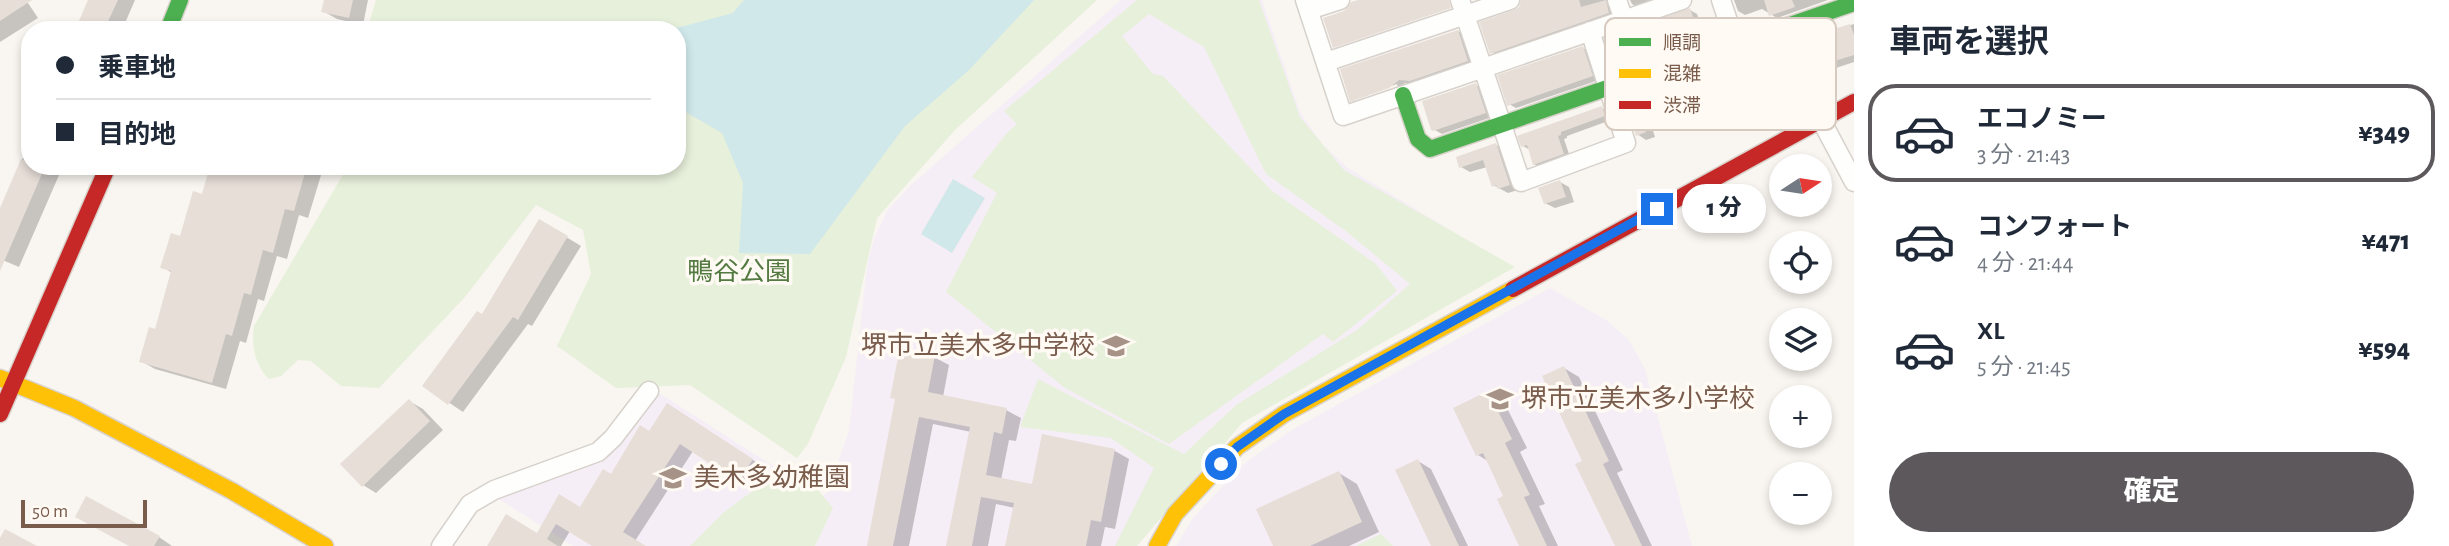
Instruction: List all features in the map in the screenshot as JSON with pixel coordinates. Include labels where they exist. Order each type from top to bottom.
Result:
[{"type":"street","points":[[172,21],[180,0]]},
{"type":"street","points":[[1339,0],[1307,5],[1343,116],[1605,26]]},
{"type":"street","points":[[1326,62],[1462,8],[1510,0]]},
{"type":"street","points":[[1617,0],[1623,18]]},
{"type":"street","points":[[1630,18],[1682,0]]},
{"type":"street","points":[[1721,0],[1727,18]]},
{"type":"street","points":[[1808,18],[1845,4]]},
{"type":"street","points":[[1462,8],[1521,182],[1626,143],[1622,130]]},
{"type":"street","points":[[1590,31],[1605,77]]},
{"type":"street","points":[[1402,95],[1418,139],[1430,149],[1605,90]]},
{"type":"street","points":[[1836,112],[1854,102]]},
{"type":"street","points":[[1157,546],[1175,514],[1237,447],[1284,414],[1803,130]]},
{"type":"street","points":[[1826,130],[1854,182]]},
{"type":"street","points":[[0,414],[7,379],[104,175]]},
{"type":"street","points":[[7,379],[75,408],[232,491],[325,546]]},
{"type":"street","points":[[441,546],[470,504],[495,489],[598,452],[613,438],[649,391]]},
{"type":"shaded area","name":"堺市立美木多中学校","points":[[1121,0],[1262,0],[1300,112],[1322,144],[1348,168],[1511,267],[1236,424],[1145,530],[1137,546],[789,546],[828,490],[849,431],[867,267],[874,238],[888,210],[910,186]]},
{"type":"shaded area","name":"堺市立美木多小学校","points":[[1550,288],[1606,320],[1629,340],[1645,369],[1692,546],[1176,546],[1193,518],[1241,466],[1293,429]]},
{"type":"shaded area","name":"美木多幼稚園","points":[[659,393],[804,486],[755,546],[573,546],[497,498],[602,459],[619,444]]},
{"type":"green space","name":"鴨谷公園","points":[[376,0],[1097,0],[955,130],[877,218],[846,357],[808,444],[797,458],[690,385],[616,388],[557,346],[591,274],[583,230],[536,205],[465,297],[379,388],[341,386],[311,361],[298,360],[281,376],[269,379],[260,368],[255,355],[254,326],[343,175],[686,175],[686,21],[370,21]]},
{"type":"green space","name":"堺市立美木多中学校","points":[[1137,0],[1259,0],[1300,117],[1344,170],[1515,267],[1242,423],[1137,546],[1115,546],[1154,468],[1111,438],[1020,427],[1038,379],[1184,454],[1236,405],[1357,330],[1410,284],[1347,232],[1266,174],[1204,47],[1149,14],[1122,36],[1153,74],[1163,76],[1271,190],[1376,264],[1397,291],[1333,342],[1323,334],[1169,444],[1065,388],[946,292],[997,193],[972,177],[1017,124],[1004,111]]},
{"type":"green space","points":[[778,472],[817,489],[833,508],[815,546],[690,546],[723,513]]},
{"type":"green space","points":[[1381,534],[1393,546],[1356,546]]},
{"type":"water","points":[[744,0],[1034,0],[969,70],[905,126],[810,254],[739,253],[743,183],[722,133],[686,112],[686,25],[733,13]]},
{"type":"water","points":[[953,179],[985,198],[952,253],[921,234]]},
{"type":"building","points":[[0,0],[32,0],[0,21]]},
{"type":"building","points":[[88,0],[118,0],[108,21],[79,21]]},
{"type":"building","points":[[324,0],[353,0],[349,18],[321,12]]},
{"type":"building","points":[[1449,0],[1451,8],[1333,48],[1323,18],[1344,11],[1351,2]]},
{"type":"building","points":[[1521,0],[1579,0],[1581,7],[1606,0],[1609,13],[1490,54],[1479,22],[1514,10],[1519,7]]},
{"type":"building","points":[[1764,0],[1792,0],[1795,7],[1769,16]]},
{"type":"building","points":[[1690,8],[1694,18],[1662,18]]},
{"type":"building","points":[[1850,24],[1854,35],[1854,55],[1836,61],[1836,28]]},
{"type":"building","points":[[1458,30],[1468,61],[1410,81],[1399,80],[1389,88],[1350,102],[1340,69]]},
{"type":"building","points":[[1583,46],[1593,76],[1507,106],[1497,75]]},
{"type":"building","points":[[1476,83],[1486,113],[1431,130],[1422,101]]},
{"type":"building","points":[[1602,106],[1605,116],[1561,132],[1558,136],[1564,154],[1533,165],[1527,145],[1521,147],[1517,136]]},
{"type":"building","points":[[1634,130],[1645,130],[1646,132],[1636,136]]},
{"type":"building","points":[[1496,143],[1510,185],[1498,189],[1496,185],[1492,187],[1483,160],[1459,168],[1456,157]]},
{"type":"building","points":[[21,159],[21,175],[41,175],[0,271],[0,208]]},
{"type":"building","points":[[207,175],[304,175],[294,211],[285,209],[273,253],[263,250],[251,295],[244,293],[232,336],[226,334],[212,383],[139,362],[149,327],[155,329],[171,271],[160,268],[171,233],[180,236],[193,191],[202,194]]},
{"type":"building","points":[[1560,180],[1566,197],[1544,204],[1538,188]]},
{"type":"building","points":[[539,219],[568,236],[518,320],[513,317],[448,405],[422,386],[477,311],[482,314]]},
{"type":"building","points":[[900,348],[935,355],[928,392],[1007,408],[1002,434],[994,432],[986,475],[1032,484],[1042,434],[1115,449],[1101,522],[1091,520],[1086,546],[1005,546],[1014,503],[981,497],[972,546],[946,546],[970,427],[919,417],[893,546],[867,546],[895,399],[890,398]]},
{"type":"building","points":[[1564,366],[1609,461],[1603,464],[1642,546],[1615,546],[1575,464],[1582,461],[1542,376]]},
{"type":"building","points":[[1488,391],[1512,439],[1505,443],[1530,495],[1524,497],[1547,546],[1519,546],[1497,499],[1503,496],[1483,453],[1476,456],[1453,408]]},
{"type":"building","points":[[409,399],[430,421],[362,487],[340,464]]},
{"type":"building","points":[[667,403],[753,459],[738,482],[680,444],[623,532],[646,546],[592,546],[556,524],[547,539],[558,546],[487,546],[506,514],[537,533],[559,494],[580,507],[603,469],[611,474],[640,425],[649,431]]},
{"type":"building","points":[[1418,459],[1459,546],[1431,546],[1395,470]]},
{"type":"building","points":[[1339,471],[1362,522],[1310,546],[1273,546],[1256,509]]},
{"type":"building","points":[[86,496],[160,536],[154,546],[129,546],[75,517]]},
{"type":"building","points":[[5,529],[37,546],[0,546],[0,538]]},
{"type":"traffic: fast","points":[[172,21],[180,0]]},
{"type":"traffic: fast","points":[[1810,18],[1854,3]]},
{"type":"traffic: fast","points":[[1403,95],[1418,139],[1430,149],[1605,89]]},
{"type":"traffic: slow","points":[[1157,546],[1175,514],[1237,447],[1284,414],[1513,289]]},
{"type":"traffic: slow","points":[[0,378],[74,408],[232,491],[325,546]]},
{"type":"traffic: jam","points":[[1836,112],[1854,102]]},
{"type":"traffic: jam","points":[[1513,289],[1803,130]]},
{"type":"traffic: jam","points":[[0,414],[104,175]]},
{"type":"place","name":"堺市立美木多中学校","points":[[1116,346]]},
{"type":"place","name":"堺市立美木多小学校","points":[[1500,399]]},
{"type":"place","name":"美木多幼稚園","points":[[673,478]]},
{"type":"route","points":[[1221,464],[1237,447],[1284,414],[1657,209]]}]
